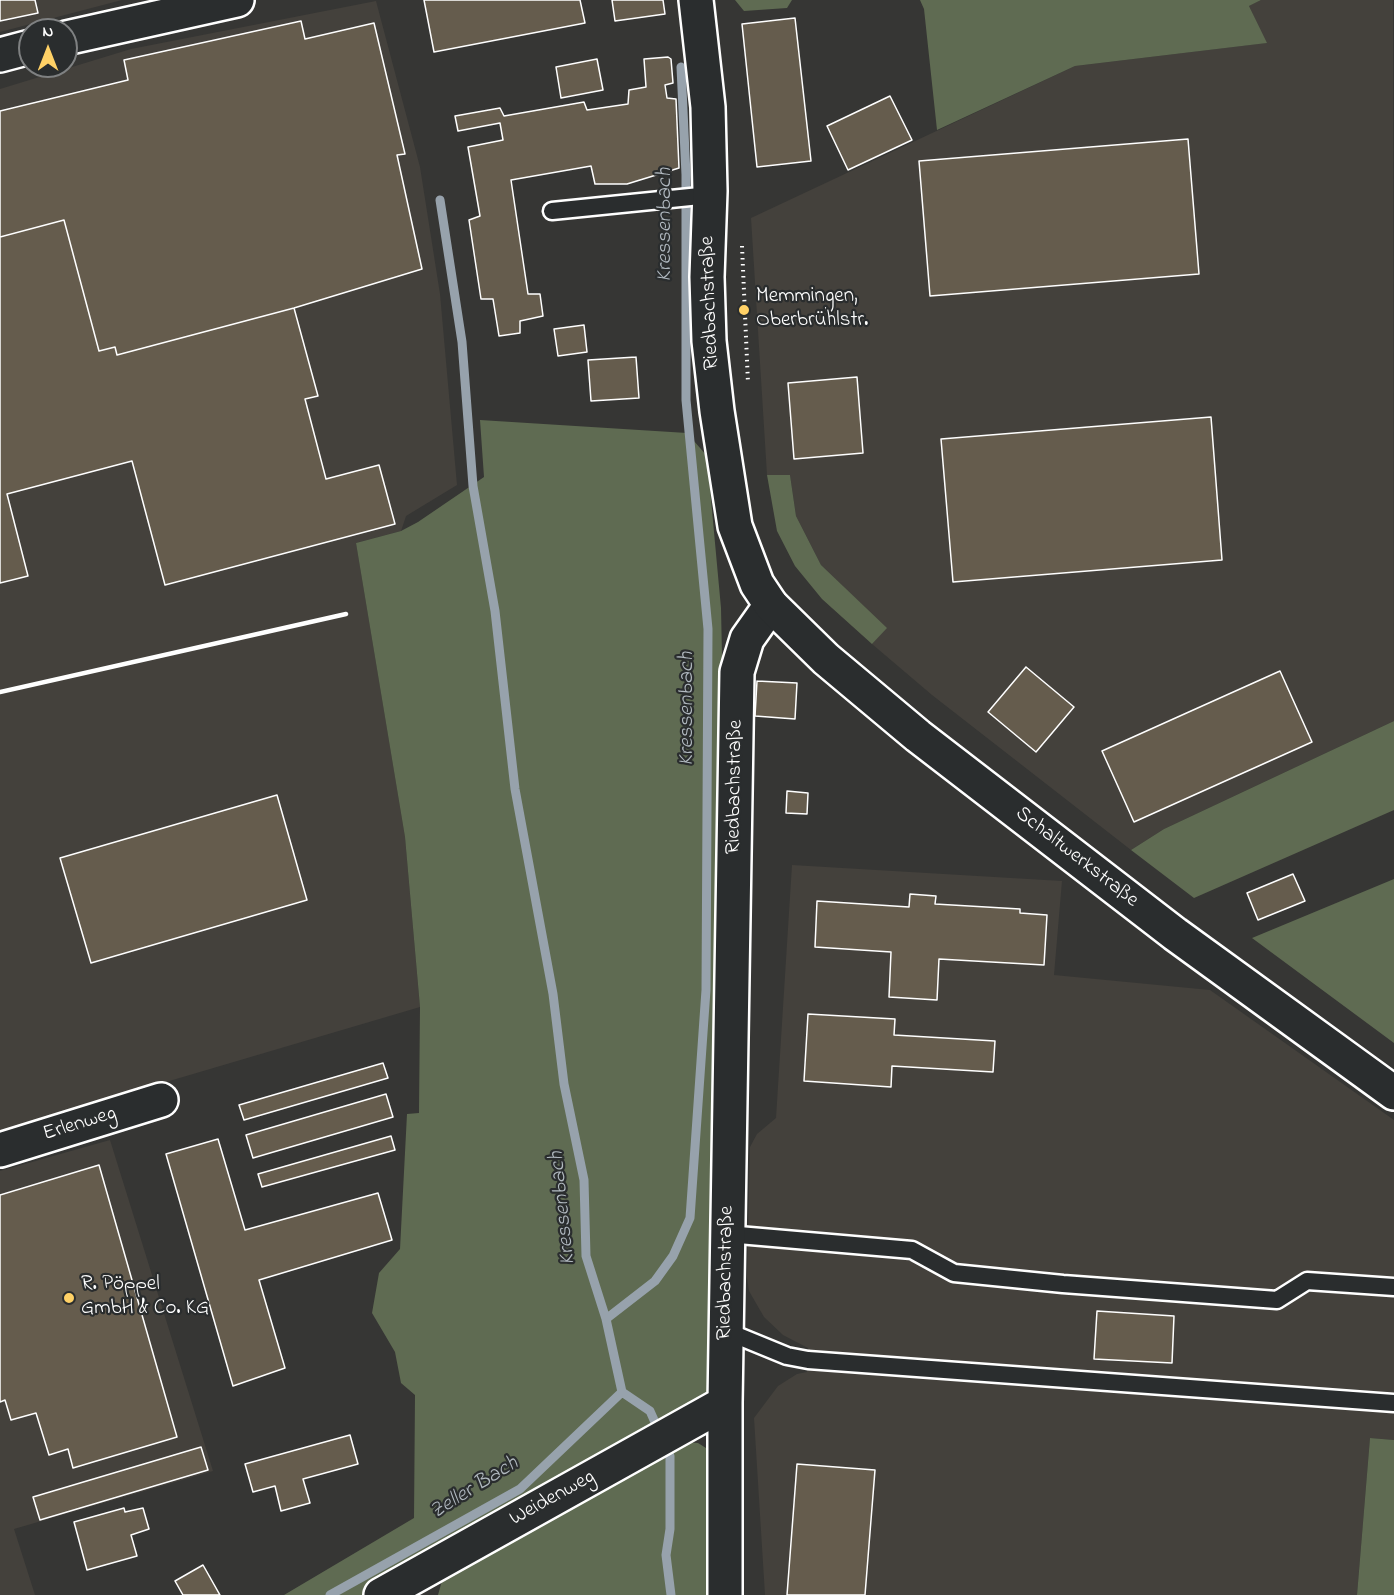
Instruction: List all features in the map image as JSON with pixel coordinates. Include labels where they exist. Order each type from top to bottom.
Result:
[{"type":"street","points":[[78,35],[237,0]]},
{"type":"street","name":"Riedbachstraße","points":[[696,0],[708,107],[704,196],[708,320],[720,432],[735,526],[750,568],[771,605],[747,639],[737,672],[727,1234],[725,1595]]},
{"type":"street","points":[[0,55],[18,50]]},
{"type":"street","name":"Schaltwerkstraße","points":[[771,605],[826,659],[918,735],[1175,934],[1394,1093]]},
{"type":"street","name":"Erlenweg","points":[[0,1150],[161,1100]]},
{"type":"street","name":"Weidenweg","points":[[381,1595],[725,1403]]},
{"type":"street","points":[[432,1595],[440,1562]]},
{"type":"lane","points":[[552,211],[704,196]]},
{"type":"lane","points":[[727,1234],[912,1250],[954,1273],[1063,1284],[1276,1300],[1307,1281],[1394,1287]]},
{"type":"lane","points":[[726,1331],[787,1356],[808,1360],[1394,1403]]},
{"type":"path","points":[[741,237],[748,391]]},
{"type":"shaded area","points":[[0,0],[122,0],[53,18],[18,18],[18,27],[0,32]]},
{"type":"shaded area","points":[[1261,0],[1393,0],[1394,721],[1164,829],[1131,850],[932,695],[872,644],[886,628],[821,565],[796,516],[790,475],[767,475],[751,218],[1075,66],[1266,43],[1249,6]]},
{"type":"shaded area","points":[[376,1],[420,167],[440,294],[457,485],[406,516],[401,531],[356,543],[405,837],[420,1007],[0,1131],[0,89],[36,78],[78,78],[78,65],[131,49]]},
{"type":"shaded area","points":[[792,865],[1062,881],[1054,975],[1210,990],[1394,1120],[1394,1440],[1370,1438],[1357,1595],[765,1595],[754,1418],[778,1386],[797,1374],[807,1372],[808,1360],[808,1348],[783,1335],[764,1317],[749,1291],[747,1278],[750,1147],[757,1134],[776,1118]]},
{"type":"shaded area","name":"R. Pöppel GmbH & Co. KG","points":[[110,1140],[213,1471],[14,1529],[35,1595],[0,1595],[0,1171]]},
{"type":"green space","points":[[735,0],[792,0],[787,8],[744,11]]},
{"type":"green space","points":[[920,0],[1261,0],[1249,6],[1267,43],[1075,66],[937,130],[924,9]]},
{"type":"green space","points":[[480,420],[687,433],[707,456],[721,608],[723,704],[712,1393],[365,1595],[284,1595],[414,1518],[415,1395],[401,1383],[395,1352],[372,1313],[379,1273],[400,1249],[407,1114],[419,1113],[420,1007],[405,837],[356,543],[401,531],[484,477]]},
{"type":"green space","points":[[767,475],[790,475],[796,516],[821,565],[887,628],[872,644],[822,599],[795,566],[777,531]]},
{"type":"green space","points":[[1394,721],[1394,810],[1194,898],[1131,850],[1164,829]]},
{"type":"green space","points":[[1394,879],[1394,1043],[1252,938]]},
{"type":"green space","points":[[1370,1438],[1394,1440],[1394,1595],[1357,1595]]},
{"type":"green space","points":[[686,1442],[698,1443],[706,1448],[710,1456],[714,1595],[438,1595],[443,1577]]},
{"type":"building","points":[[0,0],[35,0],[38,13],[0,21]]},
{"type":"building","points":[[424,0],[580,0],[585,23],[434,52]]},
{"type":"building","points":[[612,0],[663,0],[665,14],[615,21]]},
{"type":"building","points":[[795,18],[811,161],[757,167],[742,24]]},
{"type":"building","points":[[301,21],[305,39],[374,23],[405,154],[397,155],[422,269],[294,308],[117,355],[115,347],[99,351],[64,220],[0,237],[0,111],[128,80],[124,60]]},
{"type":"building","points":[[668,57],[671,59],[673,83],[665,85],[667,98],[676,99],[679,168],[627,184],[595,184],[591,166],[511,180],[528,294],[540,294],[543,316],[520,321],[520,333],[499,336],[493,299],[481,299],[469,220],[480,216],[468,147],[503,140],[500,123],[458,131],[455,116],[500,108],[504,116],[584,102],[587,110],[628,104],[629,90],[646,87],[644,59]]},
{"type":"building","points":[[597,59],[603,90],[561,98],[556,67]]},
{"type":"building","points":[[890,96],[912,140],[848,170],[827,126]]},
{"type":"building","points":[[1188,139],[1199,274],[930,296],[919,161]]},
{"type":"building","points":[[64,220],[99,351],[115,347],[117,355],[294,308],[318,396],[305,399],[326,479],[379,465],[395,524],[165,585],[132,461],[7,494],[28,576],[0,583],[0,237]]},
{"type":"building","points":[[584,325],[587,352],[558,356],[554,329]]},
{"type":"building","points":[[636,357],[639,398],[591,401],[588,360]]},
{"type":"building","points":[[857,377],[863,453],[794,459],[788,383]]},
{"type":"building","points":[[1211,417],[1222,560],[953,582],[941,439]]},
{"type":"building","points":[[1026,667],[1074,707],[1036,752],[988,712]]},
{"type":"building","points":[[1280,671],[1312,742],[1134,822],[1102,751]]},
{"type":"building","points":[[757,681],[797,683],[795,719],[755,716]]},
{"type":"building","points":[[787,791],[808,793],[807,814],[786,813]]},
{"type":"building","points":[[277,795],[307,900],[91,963],[60,858]]},
{"type":"building","points":[[1293,874],[1305,901],[1258,920],[1247,893]]},
{"type":"building","points":[[910,894],[936,896],[935,904],[1020,909],[1020,913],[1047,915],[1044,965],[939,959],[937,1000],[889,997],[891,952],[815,947],[817,901],[909,907]]},
{"type":"building","points":[[808,1014],[895,1019],[894,1035],[995,1041],[993,1072],[892,1066],[891,1087],[804,1081]]},
{"type":"building","points":[[383,1063],[388,1078],[244,1120],[239,1105]]},
{"type":"building","points":[[386,1094],[393,1117],[253,1158],[246,1135]]},
{"type":"building","points":[[391,1136],[395,1150],[262,1187],[258,1174]]},
{"type":"building","points":[[218,1139],[245,1230],[378,1193],[392,1240],[259,1280],[285,1368],[233,1386],[166,1154]]},
{"type":"building","name":"R. Pöppel GmbH & Co. KG","points":[[99,1165],[177,1437],[73,1468],[68,1449],[49,1455],[36,1413],[11,1420],[5,1400],[0,1402],[0,1195]]},
{"type":"building","points":[[1097,1311],[1174,1316],[1172,1363],[1094,1359]]},
{"type":"building","points":[[350,1435],[358,1464],[303,1479],[310,1503],[281,1511],[275,1486],[253,1492],[245,1464]]},
{"type":"building","points":[[201,1447],[208,1470],[40,1520],[33,1497]]},
{"type":"building","points":[[797,1464],[875,1470],[865,1595],[787,1595]]},
{"type":"building","points":[[124,1508],[125,1512],[143,1508],[149,1529],[131,1535],[137,1556],[87,1570],[74,1522]]},
{"type":"building","points":[[203,1565],[220,1595],[183,1595],[175,1581]]},
{"type":"waterway","name":"Kressenbach","points":[[606,1319],[655,1281],[673,1256],[690,1218],[706,990],[708,629],[686,400],[686,175],[681,67]]},
{"type":"waterway","name":"Kressenbach","points":[[440,200],[462,342],[473,486],[495,611],[515,789],[553,994],[564,1084],[584,1180],[586,1256],[606,1319],[622,1392],[650,1411],[670,1456],[670,1529],[666,1555],[671,1595]]},
{"type":"waterway","name":"Zeller Bach","points":[[330,1595],[520,1489],[622,1392]]},
{"type":"railway","points":[[0,692],[346,614]]},
{"type":"place","name":"Memmingen, Oberbrühlstr.","points":[[744,310]]},
{"type":"place","name":"R. Pöppel GmbH & Co. KG","points":[[69,1298]]}]
